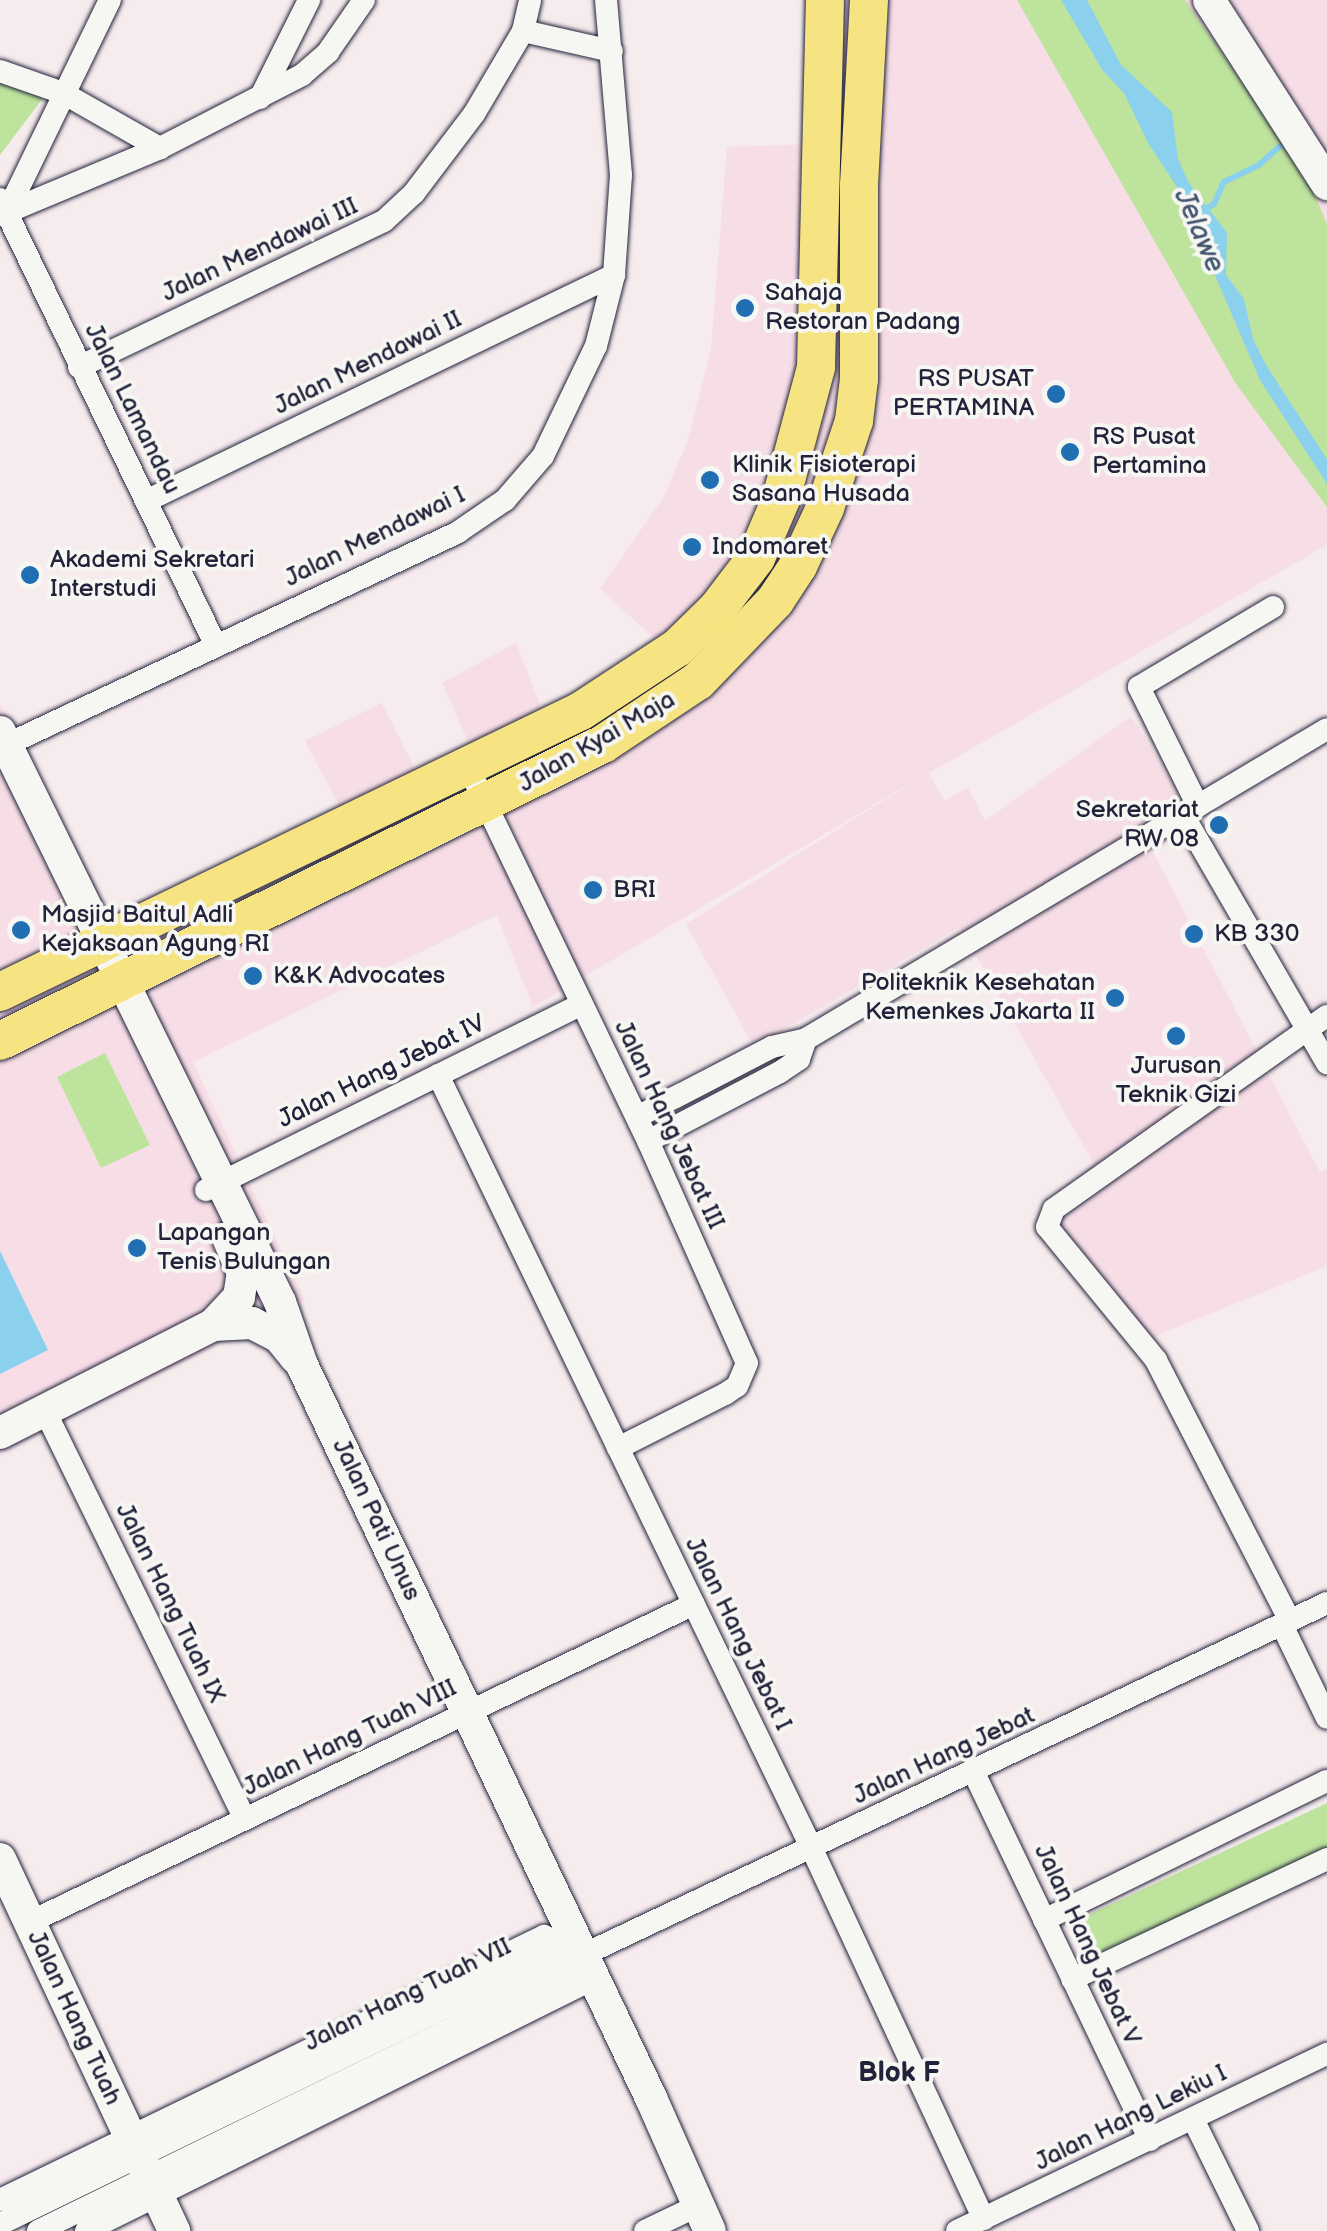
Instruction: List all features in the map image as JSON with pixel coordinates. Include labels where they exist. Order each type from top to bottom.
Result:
[{"type":"main road","name":"Jalan Kyai Maja","points":[[0,992],[581,710],[677,648],[717,609],[756,558],[785,485],[816,367],[825,0]]},
{"type":"main road","name":"Jalan Kyai Maja","points":[[0,1041],[603,744],[698,682],[775,600],[798,566],[825,508],[854,422],[859,379],[859,186],[869,0]]},
{"type":"main road","points":[[820,182],[859,186]]},
{"type":"street","points":[[2,208],[110,0]]},
{"type":"street","points":[[260,98],[309,0]]},
{"type":"street","points":[[2,208],[160,148],[302,75],[328,52],[364,0]]},
{"type":"street","name":"Jalan Mendawai III","points":[[79,366],[384,221],[414,193],[474,114],[523,31],[530,0]]},
{"type":"street","name":"Jalan Mendawai I","points":[[3,738],[458,532],[505,500],[543,456],[596,346],[614,275],[622,176],[606,0]]},
{"type":"street","points":[[1209,0],[1327,184]]},
{"type":"street","points":[[523,31],[612,51]]},
{"type":"street","points":[[0,70],[63,93],[160,148]]},
{"type":"street","name":"Jalan Lamandau","points":[[2,208],[215,643]]},
{"type":"street","name":"Jalan Mendawai II","points":[[146,500],[614,275]]},
{"type":"street","points":[[1273,607],[1138,686],[1190,810],[1305,1030],[1327,1063]]},
{"type":"street","points":[[636,1118],[772,1047],[806,1039],[1327,729]]},
{"type":"street","points":[[3,738],[94,945]]},
{"type":"street","name":"Jalan Hang Jebat III","points":[[468,767],[648,1141],[747,1363],[738,1386],[726,1394],[618,1448]]},
{"type":"street","points":[[0,778],[94,945]]},
{"type":"street","name":"Jalan Pati Unus","points":[[94,945],[214,1186],[280,1302],[302,1365],[652,2098],[703,2219]]},
{"type":"street","name":"Jalan Hang Jebat IV","points":[[214,1186],[582,1004]]},
{"type":"street","points":[[1327,1016],[1114,1171],[1054,1209],[1047,1226],[1156,1360],[1286,1623],[1327,1718]]},
{"type":"street","points":[[648,1141],[780,1072],[799,1059],[806,1039]]},
{"type":"street","name":"Jalan Hang Jebat I","points":[[438,1075],[993,2221]]},
{"type":"street","name":"Jalan Pati Unus","points":[[214,1186],[243,1273],[239,1296],[214,1325]]},
{"type":"street","points":[[0,1432],[214,1325],[252,1323],[280,1338],[302,1365]]},
{"type":"street","name":"Jalan Hang Tuah IX","points":[[45,1411],[245,1819]]},
{"type":"street","name":"Jalan Hang Tuah VIII","points":[[30,1922],[694,1604]]},
{"type":"street","name":"Jalan Hang Jebat","points":[[588,1965],[812,1849],[1327,1604]]},
{"type":"street","name":"Jalan Hang Jebat V","points":[[974,1773],[1150,2140]]},
{"type":"street","points":[[1044,1920],[1327,1781]]},
{"type":"street","name":"Jalan Hang Tuah","points":[[0,1859],[174,2231]]},
{"type":"street","points":[[1072,1979],[1327,1859]]},
{"type":"street","name":"Jalan Hang Tuah VII","points":[[38,2231],[144,2166],[435,2023],[545,1959],[588,1965]]},
{"type":"street","name":"Jalan Hang Tuah VII","points":[[6,2217],[144,2166],[302,2089],[350,2089],[435,2023],[588,1965]]},
{"type":"street","name":"Jalan Hang Lekiu I","points":[[958,2231],[993,2221],[1327,2054]]},
{"type":"street","name":"Jalan Pati Unus","points":[[652,2098],[675,2124],[730,2231]]},
{"type":"street","points":[[1193,2119],[1248,2231]]},
{"type":"street","name":"Jalan Hang Tuah VII","points":[[86,2231],[144,2166]]},
{"type":"street","points":[[646,2231],[703,2219]]},
{"type":"shaded area","points":[[814,0],[1327,0],[1327,545],[929,773],[944,801],[968,788],[985,821],[1131,716],[1185,802],[1142,831],[1320,1172],[1327,1169],[1327,1266],[1148,1339],[1050,1220],[1105,1184],[960,927],[754,1047],[686,924],[928,773],[533,1007],[497,915],[193,1062],[305,1301],[0,1455],[0,704],[114,921],[345,817],[305,741],[382,703],[417,773],[471,748],[442,683],[516,643],[542,710],[604,682],[655,639],[600,589],[663,498],[687,443],[711,348],[727,147],[812,144]]},
{"type":"green space","points":[[1017,0],[1185,0],[1306,174],[1327,224],[1327,507],[1236,384]]},
{"type":"green space","points":[[0,81],[46,94],[0,155]]},
{"type":"green space","points":[[105,1053],[150,1145],[101,1168],[57,1077]]},
{"type":"green space","points":[[1327,1803],[1327,1852],[1090,1964],[1071,1923]]},
{"type":"water","name":"Jelawe","points":[[1061,0],[1087,0],[1121,65],[1172,112],[1178,159],[1189,183],[1227,233],[1226,275],[1244,299],[1253,339],[1266,365],[1327,459],[1327,484],[1260,380],[1177,187],[1148,143],[1124,93],[1103,71]]},
{"type":"water","points":[[0,1251],[48,1350],[0,1374]]},
{"type":"waterway","name":"Jelawe","points":[[1205,210],[1214,204],[1224,182],[1259,165],[1280,146]]},
{"type":"place","name":"Sahaja Restoran Padang","points":[[745,308]]},
{"type":"place","name":"RS PUSAT PERTAMINA","points":[[1056,394]]},
{"type":"place","name":"RS Pusat Pertamina","points":[[1070,452]]},
{"type":"place","name":"Klinik Fisioterapi Sasana Husada","points":[[710,480]]},
{"type":"place","name":"Indomaret","points":[[692,547]]},
{"type":"place","name":"Akademi Sekretari Interstudi","points":[[30,575]]},
{"type":"place","name":"Sekretariat RW 08","points":[[1219,825]]},
{"type":"place","name":"BRI","points":[[593,890]]},
{"type":"place","name":"Masjid Baitul Adli Kejaksaan Agung RI","points":[[21,930]]},
{"type":"place","name":"KB 330","points":[[1194,934]]},
{"type":"place","name":"K&K Advocates","points":[[253,976]]},
{"type":"place","name":"Politeknik Kesehatan Kemenkes Jakarta II","points":[[1115,998]]},
{"type":"place","name":"Jurusan Teknik Gizi","points":[[1176,1036]]},
{"type":"place","name":"Lapangan Tenis Bulungan","points":[[137,1248]]},
{"type":"district","name":"Blok F","points":[[899,2073]]}]
